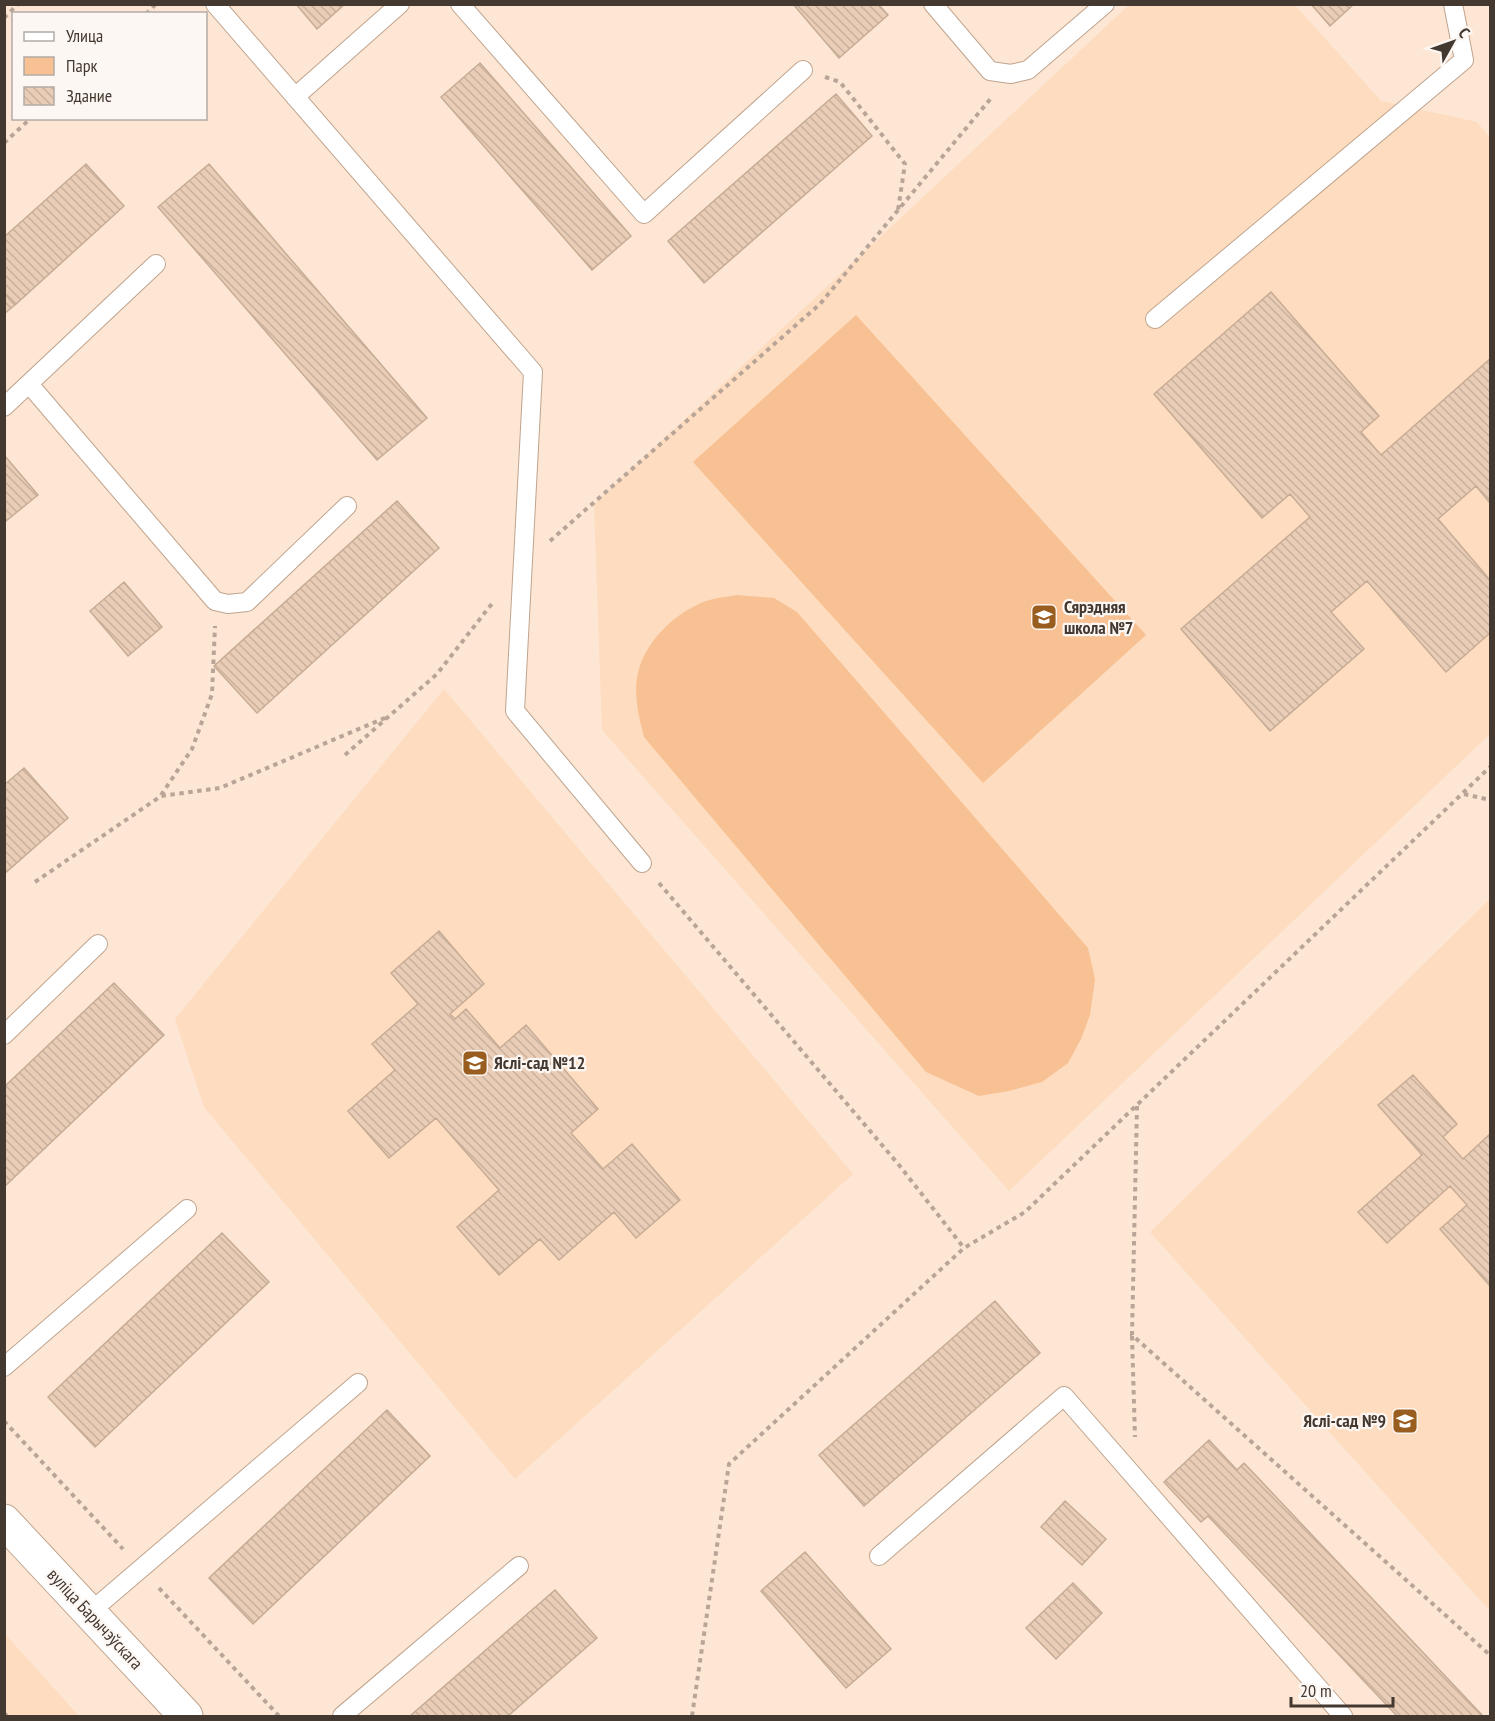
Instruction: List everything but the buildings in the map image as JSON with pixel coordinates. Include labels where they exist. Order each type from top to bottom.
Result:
[{"type":"street","name":"вуліца Барычэўскага","points":[[4,1521],[186,1716]]},
{"type":"lane","points":[[215,4],[533,372],[515,711],[642,863]]},
{"type":"lane","points":[[295,97],[400,4]]},
{"type":"lane","points":[[460,4],[644,214],[802,70]]},
{"type":"lane","points":[[933,4],[990,71],[1011,74],[1028,70],[1105,4]]},
{"type":"lane","points":[[1155,319],[1464,60],[1453,4]]},
{"type":"lane","points":[[4,407],[156,264]]},
{"type":"lane","points":[[29,384],[215,601],[228,604],[247,602],[347,506]]},
{"type":"lane","points":[[4,1035],[98,945]]},
{"type":"lane","points":[[4,1367],[187,1209]]},
{"type":"lane","points":[[90,1613],[358,1383]]},
{"type":"lane","points":[[879,1556],[1064,1396],[1343,1716]]},
{"type":"lane","points":[[342,1716],[519,1566]]},
{"type":"path","points":[[4,18],[18,4]]},
{"type":"path","points":[[802,70],[840,82],[905,164],[898,210]]},
{"type":"path","points":[[345,755],[437,674],[523,564],[820,304],[1011,74]]},
{"type":"path","points":[[4,143],[29,120]]},
{"type":"path","points":[[35,882],[161,796],[192,749],[212,694],[215,601]]},
{"type":"path","points":[[161,796],[220,788],[391,715]]},
{"type":"path","points":[[692,1716],[729,1464],[964,1248],[1025,1212],[1491,767]]},
{"type":"path","points":[[1463,794],[1491,800]]},
{"type":"path","points":[[642,863],[899,1165],[964,1248]]},
{"type":"path","points":[[1137,1104],[1132,1335],[1137,1480]]},
{"type":"path","points":[[1132,1335],[1491,1655]]},
{"type":"shaded area","name":"Сярэдняя школа №7","points":[[1129,5],[1295,5],[1381,101],[1477,122],[1490,138],[1490,734],[1009,1191],[602,730],[594,504]]},
{"type":"shaded area","name":"Яслі-сад №12","points":[[444,689],[853,1174],[515,1479],[204,1107],[175,1019]]},
{"type":"shaded area","name":"Яслі-сад №9","points":[[1490,899],[1490,1611],[1150,1232]]},
{"type":"shaded area","points":[[5,1634],[79,1716],[5,1716]]},
{"type":"green space","points":[[856,315],[1146,635],[983,783],[693,462]]},
{"type":"green space","points":[[737,595],[774,598],[797,612],[1088,948],[1095,979],[1090,1015],[1081,1039],[1068,1063],[1042,1082],[979,1096],[926,1072],[644,737],[636,689],[642,662],[654,640],[671,622],[691,608],[710,600]]},
{"type":"place","name":"Сярэдняя школа №7","points":[[1044,617]]},
{"type":"place","name":"Яслі-сад №12","points":[[475,1063]]},
{"type":"place","name":"Яслі-сад №9","points":[[1405,1421]]}]
